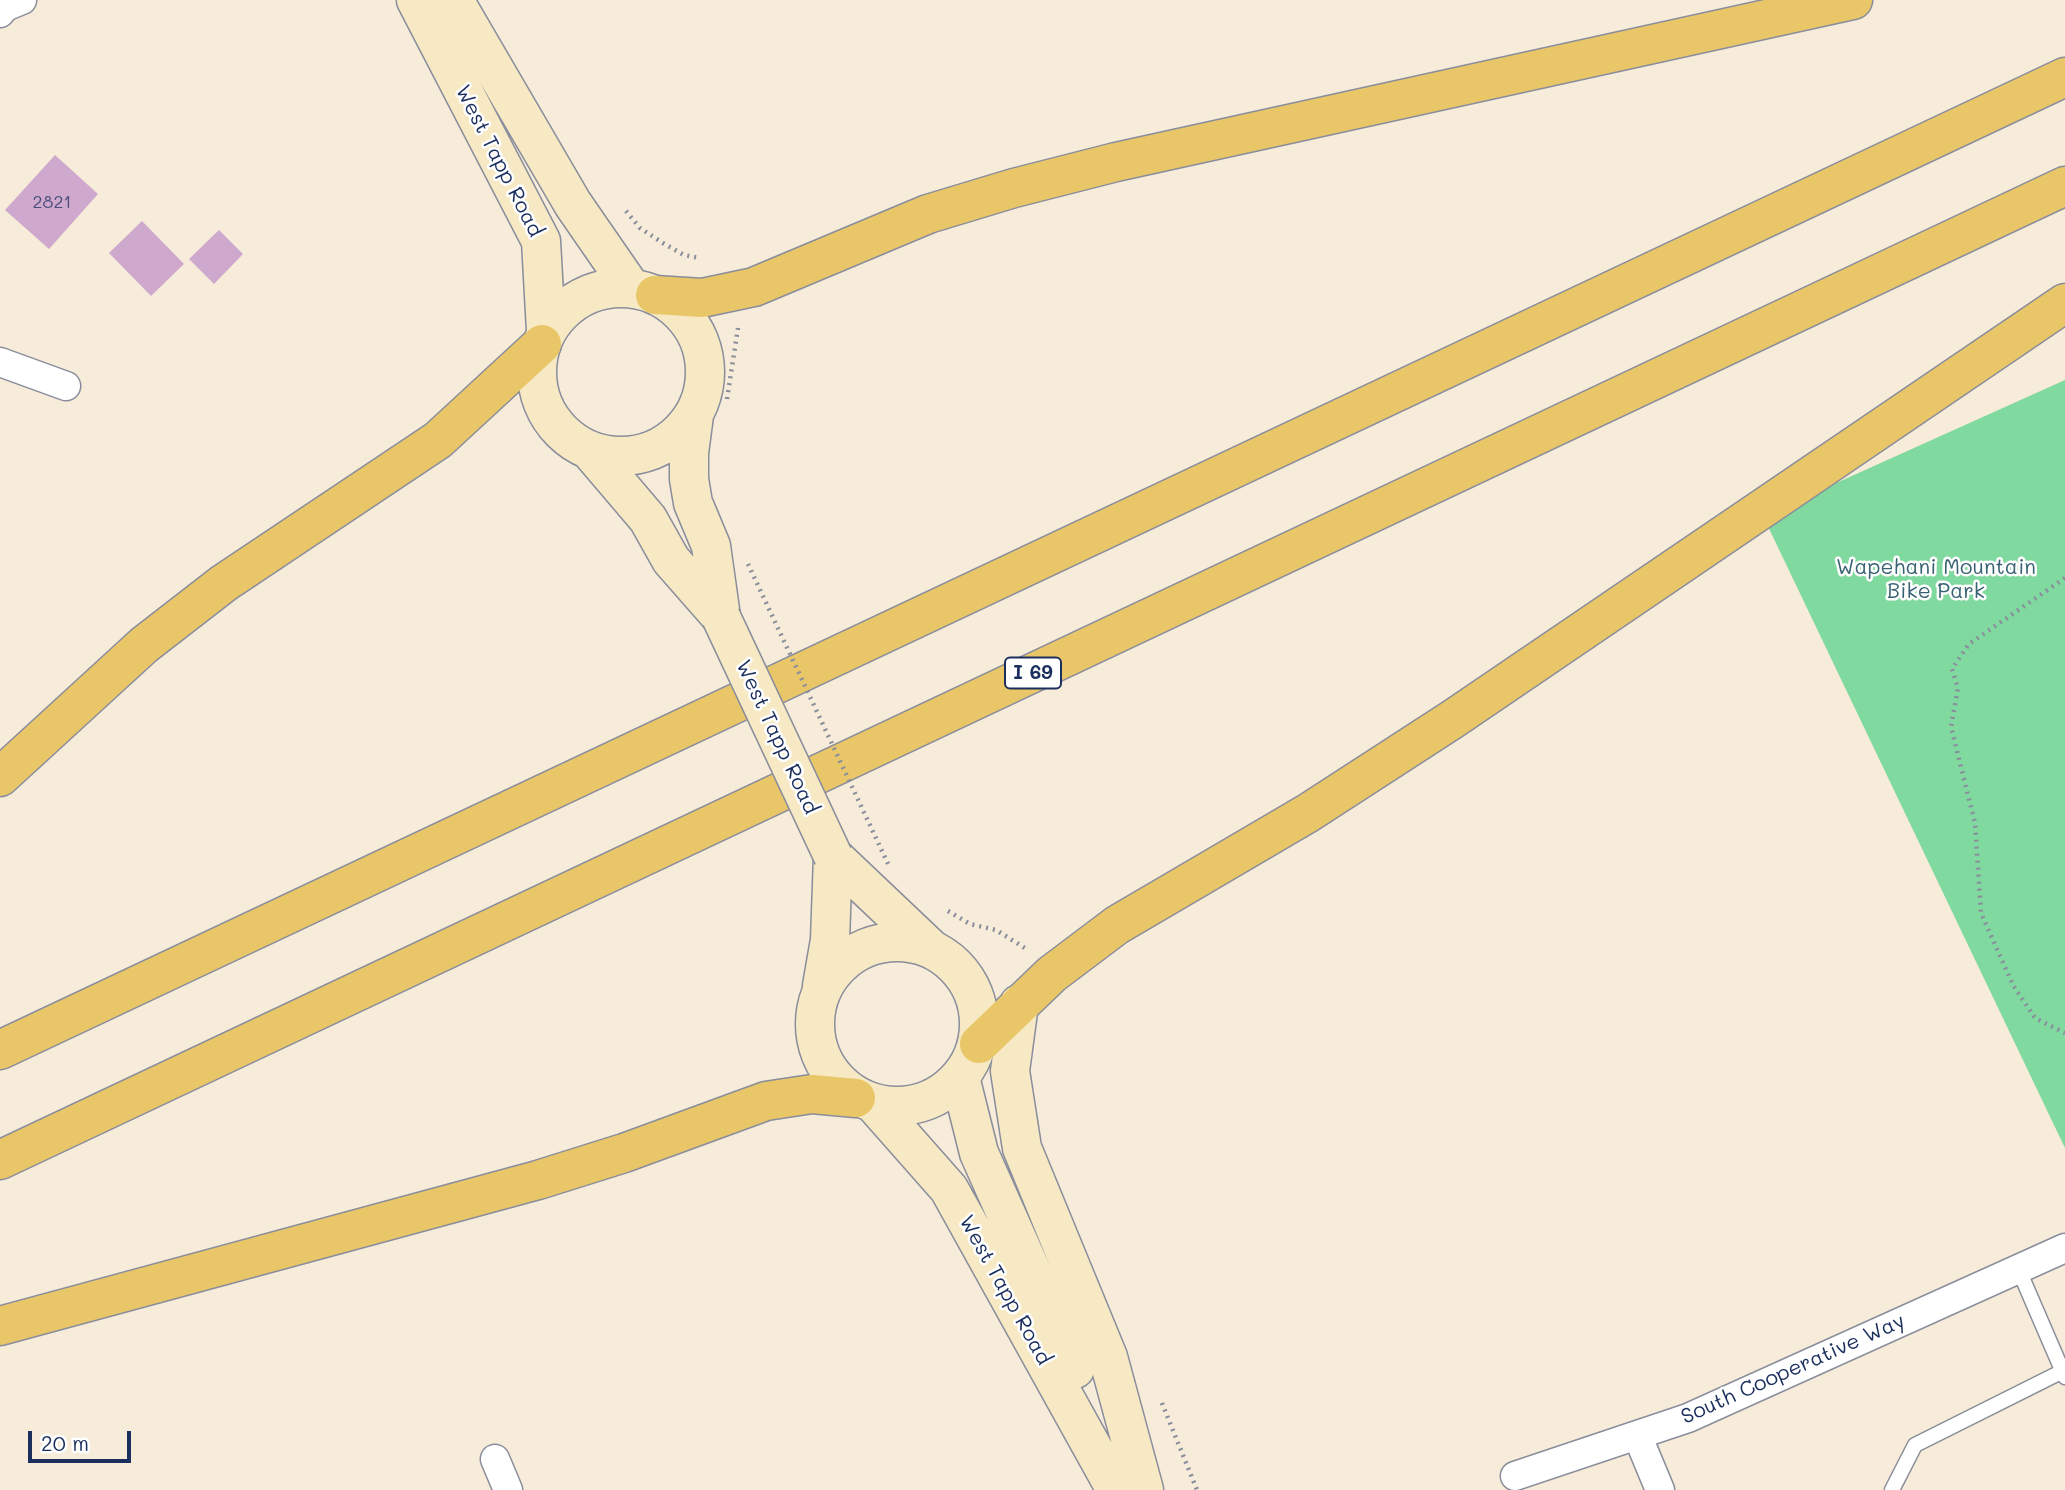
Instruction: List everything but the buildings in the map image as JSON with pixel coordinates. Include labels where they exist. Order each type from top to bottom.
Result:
[{"type":"highway","points":[[643,292],[702,298],[754,287],[928,214],[1014,188],[1116,162],[1853,0]]},
{"type":"highway","points":[[0,1050],[2065,77]]},
{"type":"highway","name":"I 69","points":[[0,1160],[2065,186]]},
{"type":"highway","points":[[979,1044],[1052,974],[1117,925],[1308,813],[1453,719],[2065,303]]},
{"type":"highway","points":[[0,776],[145,646],[224,583],[438,440],[544,337]]},
{"type":"highway","points":[[0,1326],[538,1180],[624,1153],[766,1101],[812,1094],[865,1101]]},
{"type":"main road","name":"West Tapp Road","points":[[416,0],[541,241],[544,337]]},
{"type":"main road","name":"West Tapp Road","points":[[454,0],[573,204],[643,292]]},
{"type":"main road","points":[[608,289],[643,292],[677,308],[689,323],[705,359],[705,387],[694,415],[680,434],[661,447],[638,455],[615,457],[591,452],[569,438],[551,419],[540,395],[537,368],[544,337],[570,304],[587,295],[608,289]]},
{"type":"main road","name":"West Tapp Road","points":[[694,415],[689,479],[693,503],[710,546],[721,617]]},
{"type":"main road","name":"West Tapp Road","points":[[591,452],[648,519],[671,560],[721,617],[833,856],[929,947]]},
{"type":"main road","name":"West Tapp Road","points":[[821,986],[830,940],[833,856]]},
{"type":"main road","points":[[899,942],[929,947],[951,962],[968,983],[978,1007],[979,1044],[972,1061],[960,1077],[923,1101],[901,1106],[865,1101],[824,1060],[816,1010],[821,986],[855,953],[878,944],[899,942]]},
{"type":"main road","points":[[1019,1004],[1010,1071],[1022,1148],[1108,1356],[1144,1490]]},
{"type":"main road","name":"West Tapp Road","points":[[960,1077],[979,1153],[1127,1490]]},
{"type":"main road","name":"West Tapp Road","points":[[865,1101],[949,1188],[1116,1490]]},
{"type":"street","points":[[0,13],[5,7],[22,0]]},
{"type":"street","points":[[0,362],[66,386]]},
{"type":"street","name":"South Cooperative Way","points":[[1515,1476],[1638,1437],[1688,1418],[2065,1248]]},
{"type":"street","points":[[1638,1437],[1660,1490]]},
{"type":"street","points":[[495,1459],[508,1490]]},
{"type":"lane","points":[[1892,1490],[1915,1445],[2064,1373],[2018,1268]]},
{"type":"path","points":[[624,209],[640,228],[663,243],[684,255],[703,259]]},
{"type":"path","points":[[748,564],[889,866],[898,873]]},
{"type":"path","points":[[2065,578],[1969,644],[1952,668],[1958,688],[1951,727],[1975,823],[1982,913],[2013,985],[2035,1018],[2065,1033]]},
{"type":"path","points":[[947,911],[970,924],[996,930],[1031,952]]},
{"type":"green space","name":"Wapehani Mountain Bike Park","points":[[2065,380],[2065,1148],[1763,516]]}]
